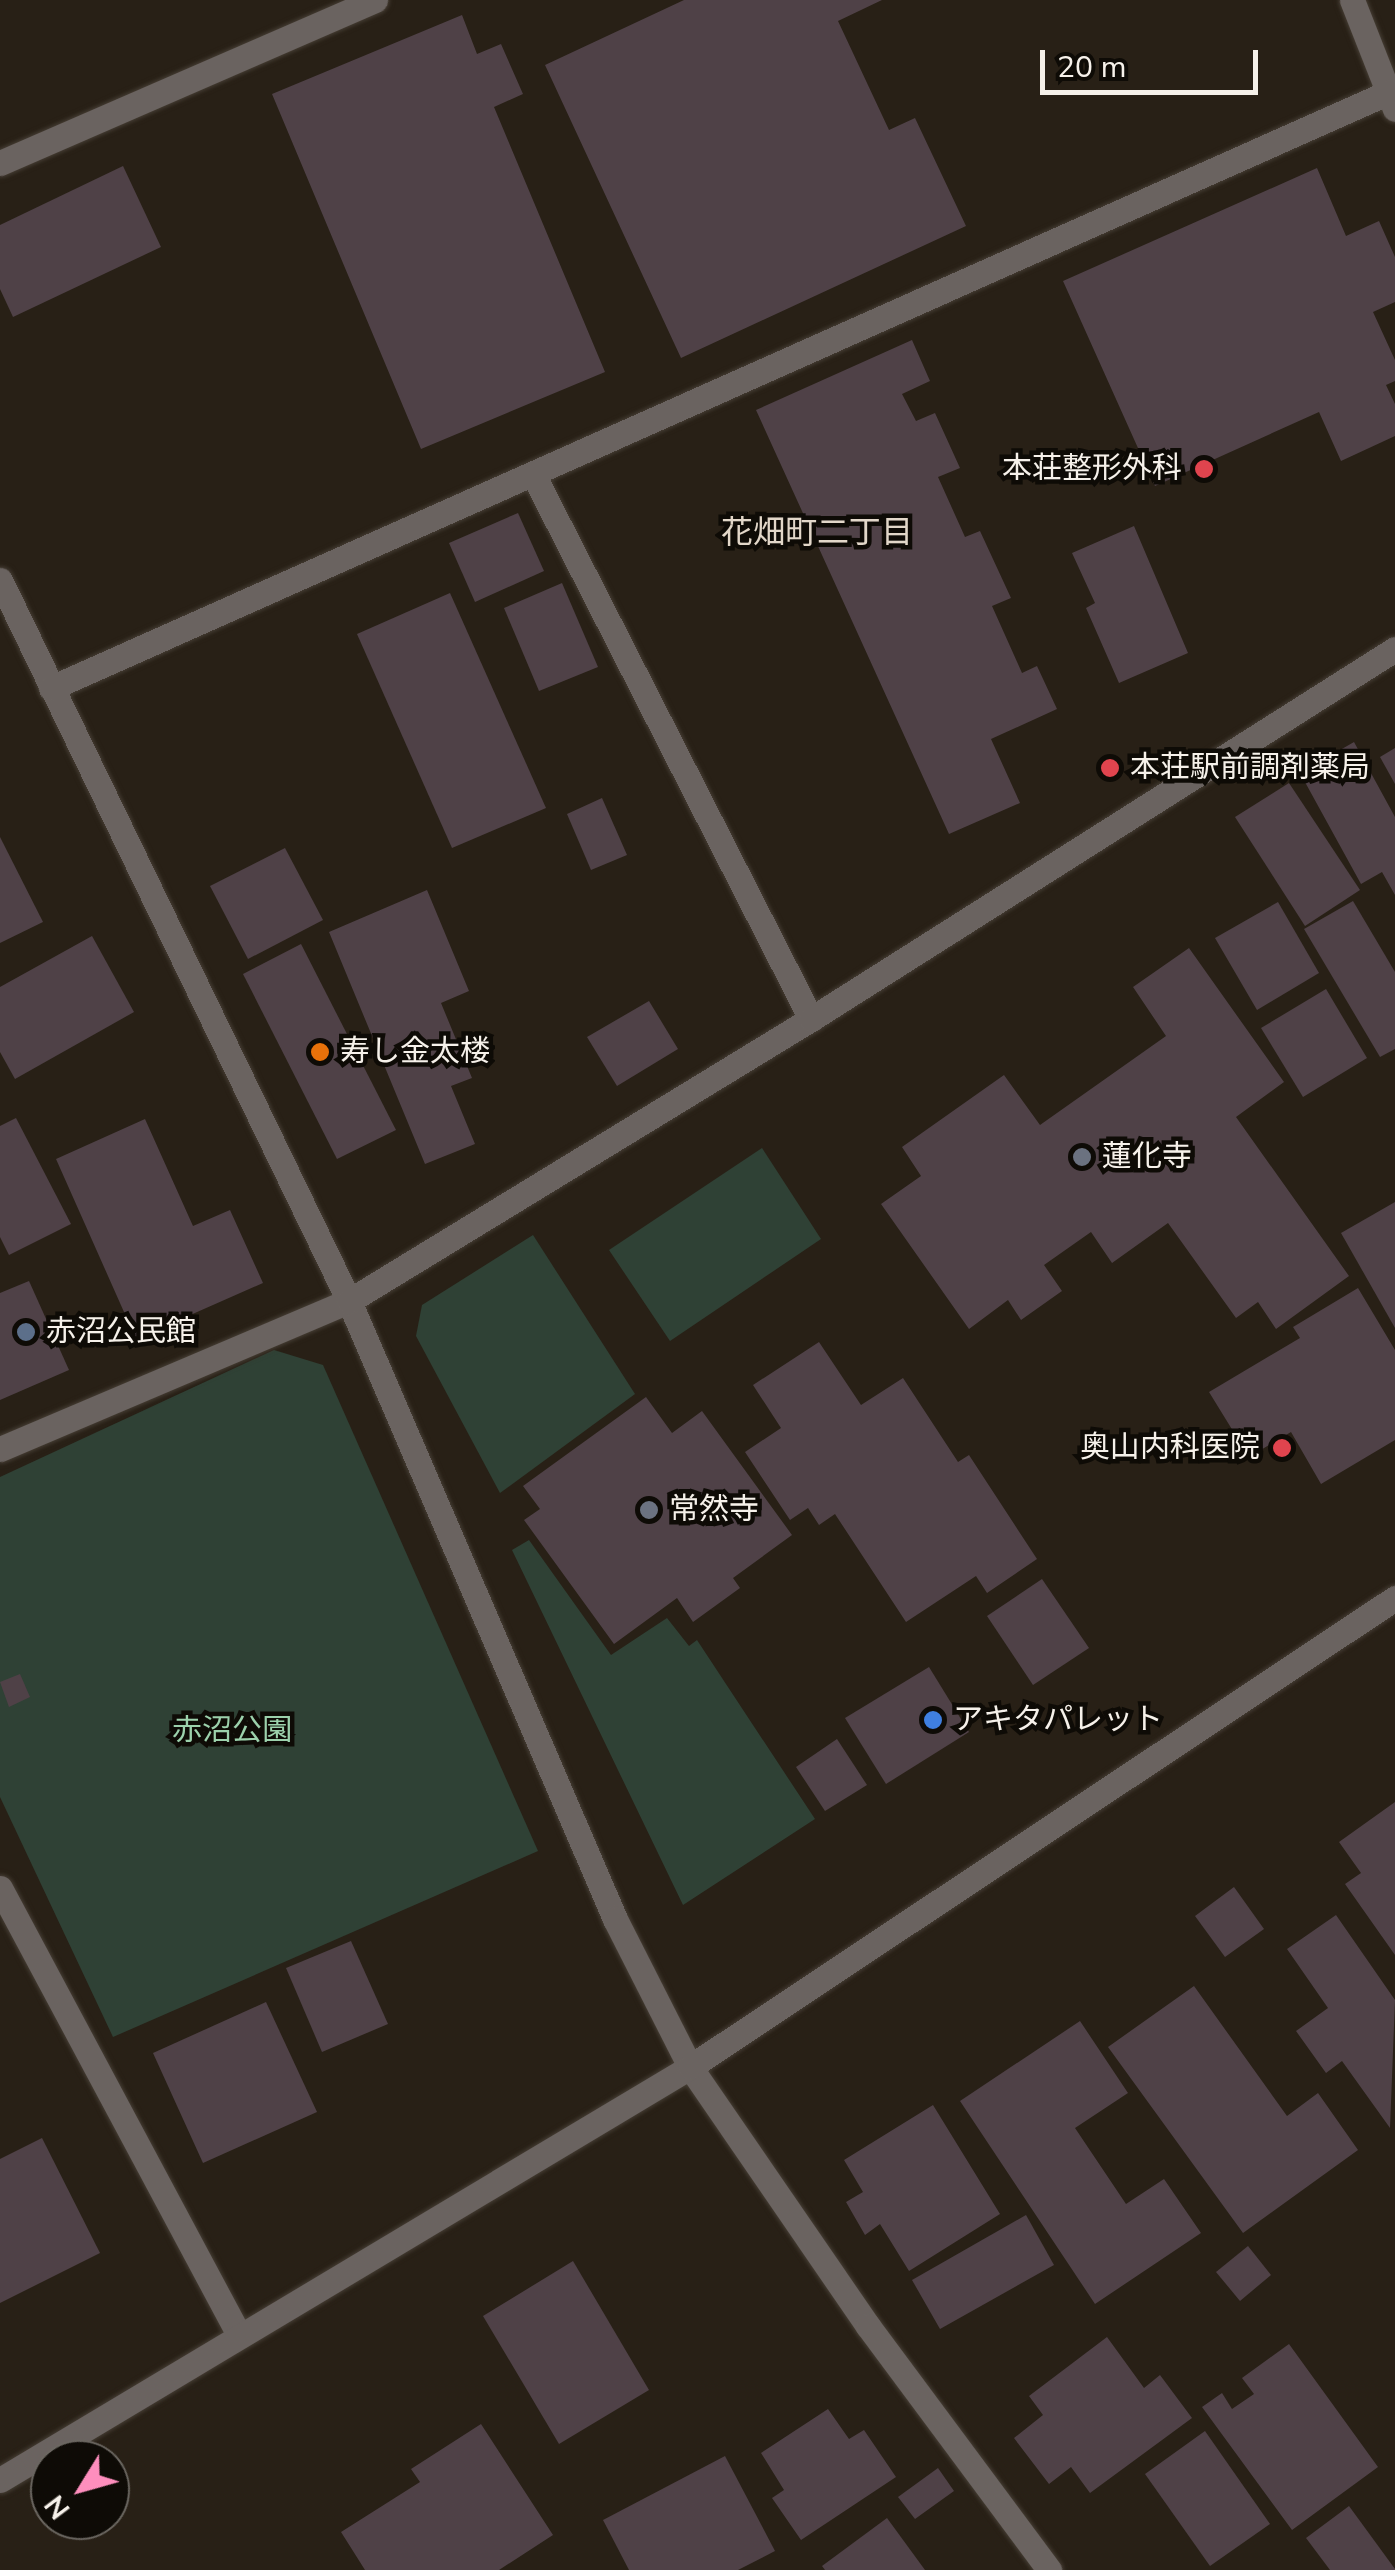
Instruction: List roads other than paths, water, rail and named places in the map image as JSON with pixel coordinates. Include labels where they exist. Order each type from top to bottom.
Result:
[{"type":"street","points":[[0,163],[376,0]]},
{"type":"street","points":[[51,688],[1392,100],[1352,0]]},
{"type":"street","points":[[532,474],[811,1019]]},
{"type":"street","points":[[0,580],[348,1301],[616,1919],[690,2066],[868,2326],[1049,2570]]},
{"type":"street","points":[[0,1450],[348,1301],[811,1019],[1395,649]]},
{"type":"street","points":[[0,2480],[238,2333],[690,2066],[1395,1598]]},
{"type":"street","points":[[0,1888],[238,2333]]},
{"type":"place","name":"本荘整形外科","points":[[1204,469]]},
{"type":"place","name":"本荘駅前調剤薬局","points":[[1110,768]]},
{"type":"place","name":"寿し金太楼","points":[[320,1052]]},
{"type":"place","name":"蓮化寺","points":[[1082,1157]]},
{"type":"place","name":"赤沼公民館","points":[[26,1332]]},
{"type":"place","name":"奥山内科医院","points":[[1282,1448]]},
{"type":"place","name":"常然寺","points":[[649,1510]]},
{"type":"place","name":"アキタパレット","points":[[933,1720]]},
{"type":"district","name":"花畑町二丁目","points":[[817,533]]},
{"type":"park label","name":"赤沼公園","points":[[232,1731]]}]
